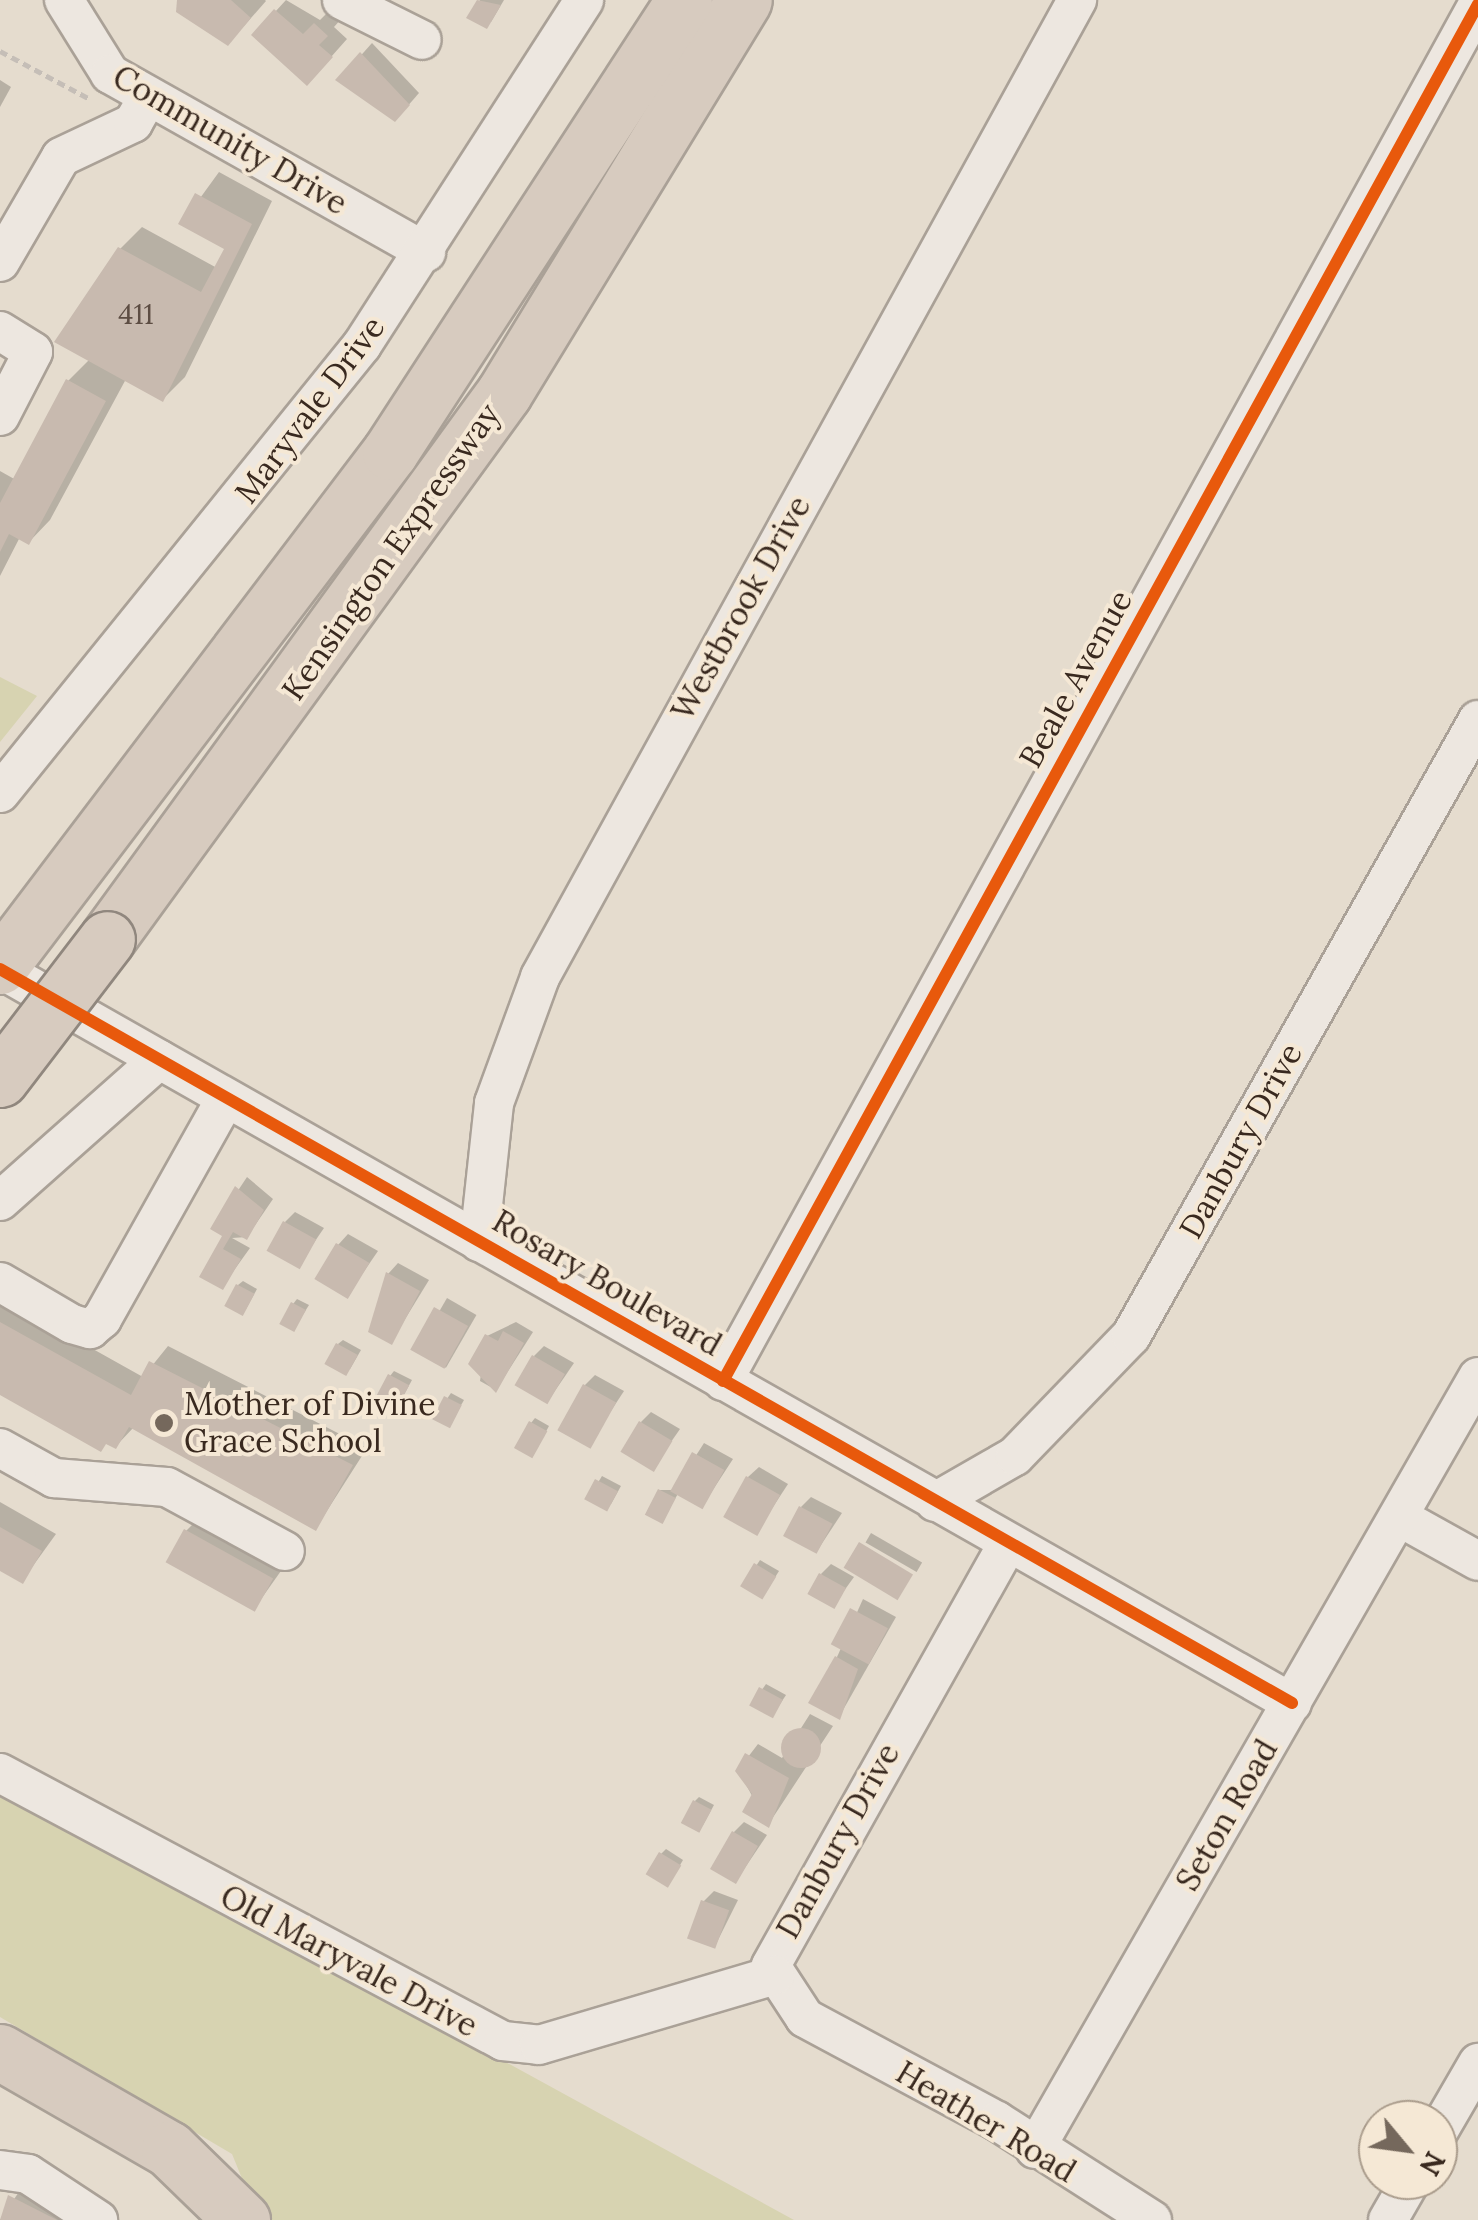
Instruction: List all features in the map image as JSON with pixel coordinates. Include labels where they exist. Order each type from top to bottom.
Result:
[{"type":"highway","name":"Kensington Expressway","points":[[0,968],[390,452],[684,0]]},
{"type":"highway","name":"Kensington Expressway","points":[[0,1079],[107,939],[504,392],[744,0]]},
{"type":"highway","points":[[0,2052],[169,2149],[242,2220]]},
{"type":"highway","points":[[0,2077],[153,2162],[216,2220]]},
{"type":"street","name":"Community Drive","points":[[64,0],[88,51],[141,110],[426,252]]},
{"type":"street","points":[[342,0],[422,40]]},
{"type":"street","name":"Maryvale Drive","points":[[0,793],[285,444],[426,252],[584,0]]},
{"type":"street","name":"Westbrook Drive","points":[[479,1242],[494,1103],[540,977],[1077,0]]},
{"type":"street","name":"Beale Avenue","points":[[723,1381],[1478,4]]},
{"type":"street","points":[[0,262],[61,157],[141,110]]},
{"type":"street","points":[[0,331],[33,352],[0,416]]},
{"type":"street","name":"Danbury Drive","points":[[935,1502],[1014,1456],[1131,1336],[1478,720]]},
{"type":"street","name":"Rosary Boulevard","points":[[0,968],[1292,1703]]},
{"type":"street","points":[[0,1202],[159,1060]]},
{"type":"street","points":[[0,1282],[72,1324],[90,1329],[102,1320],[226,1098]]},
{"type":"street","name":"Seton Road","points":[[1035,2148],[1478,1377]]},
{"type":"street","points":[[0,1448],[54,1478],[167,1488],[284,1551]]},
{"type":"street","points":[[1399,1517],[1478,1561]]},
{"type":"street","name":"Danbury Drive","points":[[776,1980],[778,1946],[1008,1542]]},
{"type":"street","name":"Old Maryvale Drive","points":[[0,1774],[503,2041],[539,2045],[776,1980]]},
{"type":"street","name":"Heather Road","points":[[776,1980],[804,2018],[1035,2148],[1152,2220]]},
{"type":"street","points":[[1457,2100],[1478,2063]]},
{"type":"street","points":[[0,2170],[28,2174],[98,2220]]},
{"type":"path","points":[[0,51],[141,110]]},
{"type":"shaded area","points":[[0,677],[37,696],[0,742]]},
{"type":"shaded area","points":[[0,1785],[794,2220],[259,2220],[232,2154],[0,2017]]},
{"type":"building","points":[[177,0],[231,0],[251,18],[228,46],[176,12]]},
{"type":"building","points":[[477,0],[501,5],[487,29],[466,18]]},
{"type":"building","points":[[274,9],[303,34],[314,23],[328,36],[319,45],[333,57],[307,86],[251,35]]},
{"type":"building","points":[[360,52],[410,105],[395,122],[335,80]]},
{"type":"building","points":[[195,193],[252,224],[163,402],[54,342],[118,247],[201,292],[224,249],[178,224]]},
{"type":"building","points":[[66,379],[106,401],[29,545],[9,534],[0,552],[0,503]]},
{"type":"building","points":[[235,1186],[264,1210],[247,1240],[233,1232],[223,1249],[241,1259],[223,1290],[199,1277],[222,1236],[210,1229]]},
{"type":"building","points":[[283,1221],[316,1239],[300,1269],[267,1251]]},
{"type":"building","points":[[336,1243],[369,1263],[348,1299],[314,1279]]},
{"type":"building","points":[[386,1272],[420,1291],[392,1345],[368,1332]]},
{"type":"building","points":[[236,1284],[255,1294],[243,1316],[224,1306]]},
{"type":"building","points":[[291,1302],[306,1310],[294,1332],[279,1324]]},
{"type":"building","points":[[434,1307],[468,1326],[444,1369],[410,1350]]},
{"type":"building","name":"Mother of Divine Grace School","points":[[0,1322],[131,1395],[149,1361],[353,1465],[316,1531],[129,1427],[116,1449],[106,1444],[101,1452],[0,1395]]},
{"type":"building","points":[[503,1331],[524,1343],[496,1393],[468,1364],[485,1334],[498,1341]]},
{"type":"building","points":[[336,1343],[358,1355],[346,1376],[324,1364]]},
{"type":"building","points":[[532,1355],[565,1374],[547,1404],[514,1385]]},
{"type":"building","points":[[388,1374],[409,1385],[396,1410],[375,1399]]},
{"type":"building","points":[[583,1384],[616,1402],[591,1449],[557,1430]]},
{"type":"building","points":[[444,1396],[462,1405],[450,1428],[432,1419]]},
{"type":"building","points":[[529,1421],[547,1431],[532,1458],[514,1448]]},
{"type":"building","points":[[639,1421],[672,1441],[654,1472],[620,1452]]},
{"type":"building","points":[[692,1452],[724,1470],[703,1509],[670,1491]]},
{"type":"building","points":[[746,1476],[780,1495],[757,1536],[723,1517]]},
{"type":"building","points":[[595,1479],[618,1491],[607,1512],[584,1499]]},
{"type":"building","points":[[658,1489],[676,1498],[663,1524],[645,1515]]},
{"type":"building","points":[[799,1506],[833,1524],[817,1554],[783,1536]]},
{"type":"building","points":[[0,1527],[42,1551],[23,1584],[0,1571]]},
{"type":"building","points":[[184,1529],[273,1578],[255,1612],[166,1562]]},
{"type":"building","points":[[859,1542],[913,1574],[898,1600],[844,1568]]},
{"type":"building","points":[[754,1563],[776,1576],[762,1600],[740,1586]]},
{"type":"building","points":[[819,1573],[846,1588],[834,1609],[807,1594]]},
{"type":"building","points":[[850,1608],[888,1628],[869,1664],[831,1644]]},
{"type":"building","points":[[835,1656],[858,1669],[840,1720],[808,1703]]},
{"type":"building","points":[[759,1687],[783,1700],[773,1718],[749,1706]]},
{"type":"building","points":[[801,1728],[815,1734],[821,1748],[815,1762],[801,1768],[787,1762],[781,1748],[787,1734]]},
{"type":"building","points":[[745,1753],[789,1778],[769,1828],[742,1812],[752,1794],[735,1771]]},
{"type":"building","points":[[693,1800],[712,1810],[699,1833],[681,1823]]},
{"type":"building","points":[[732,1831],[758,1846],[736,1884],[710,1869]]},
{"type":"building","points":[[659,1852],[681,1865],[668,1888],[646,1874]]},
{"type":"building","points":[[701,1900],[729,1910],[715,1949],[687,1939]]},
{"type":"building","points":[[8,2195],[57,2220],[0,2220]]},
{"type":"cycle path","points":[[723,1381],[1478,4]]},
{"type":"cycle path","points":[[0,969],[1292,1703]]},
{"type":"place","name":"Mother of Divine Grace School","points":[[164,1423]]}]
